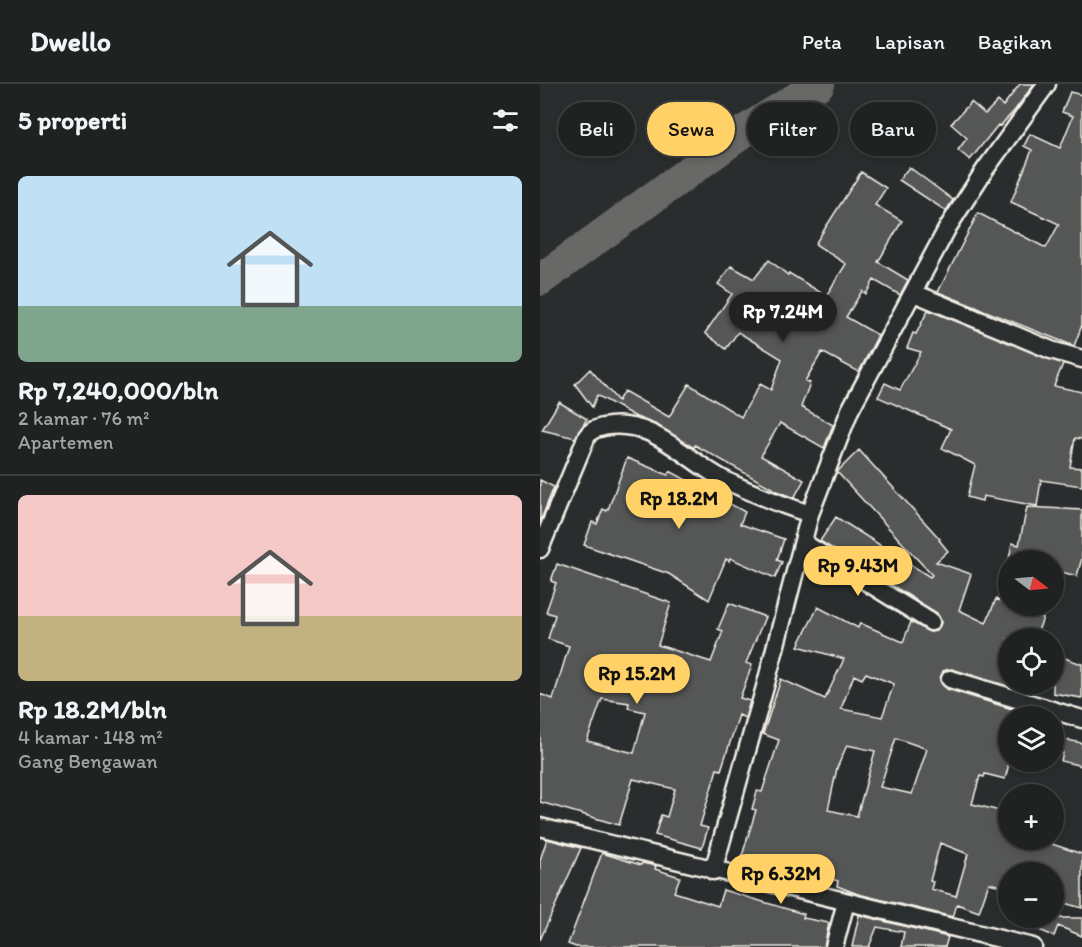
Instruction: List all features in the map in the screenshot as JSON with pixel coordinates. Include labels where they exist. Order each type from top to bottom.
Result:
[{"type":"street","points":[[712,871],[804,543],[810,514],[850,410],[960,208],[1047,84]]},
{"type":"street","points":[[914,293],[1051,350],[1082,359]]},
{"type":"street","points":[[540,549],[587,436],[593,429],[617,425],[654,433],[721,478],[764,498],[810,514]]},
{"type":"street","points":[[804,543],[932,622]]},
{"type":"street","points":[[950,679],[1082,719]]},
{"type":"street","points":[[541,831],[846,902],[977,940],[1033,947]]},
{"type":"street","points":[[834,947],[846,902]]},
{"type":"building","points":[[1020,84],[1034,84],[1015,110],[1000,126],[998,125],[970,160],[958,150],[967,138],[951,124],[971,102],[985,114],[998,101],[1003,106]]},
{"type":"building","points":[[1070,92],[1082,95],[1082,325],[1074,346],[938,292],[978,213],[1046,248],[1059,224],[1011,202],[1032,150],[1024,146],[1030,134],[1060,148],[1073,116],[1062,112]]},
{"type":"building","points":[[909,167],[953,200],[946,211],[899,180]]},
{"type":"building","points":[[861,172],[886,188],[875,205],[902,221],[878,262],[908,280],[900,295],[874,280],[866,294],[862,291],[846,317],[878,335],[859,372],[822,352],[805,381],[810,383],[801,407],[833,425],[824,448],[780,423],[761,456],[804,480],[794,498],[777,491],[695,445],[694,448],[657,425],[636,417],[597,395],[592,407],[575,384],[590,369],[618,401],[624,391],[669,417],[689,384],[741,417],[760,384],[771,390],[782,359],[738,332],[726,349],[705,333],[732,294],[718,284],[731,266],[754,279],[769,260],[788,275],[789,273],[826,296],[846,264],[815,244]]},
{"type":"building","points":[[928,310],[1063,364],[1054,386],[1082,392],[1082,439],[1075,438],[1070,467],[1082,468],[1082,486],[1041,480],[1037,506],[983,496],[982,501],[967,497],[975,465],[942,448],[951,429],[878,397],[885,383],[900,390],[921,352],[907,348],[913,333],[916,334]]},
{"type":"building","points":[[559,402],[587,419],[575,438],[542,430]]},
{"type":"building","points":[[859,450],[940,539],[948,551],[936,562],[971,574],[959,610],[986,623],[996,599],[998,600],[998,616],[1043,618],[1039,628],[998,628],[998,683],[952,669],[943,671],[940,681],[947,689],[1002,706],[998,706],[998,772],[1007,772],[1005,779],[985,774],[984,777],[980,776],[972,804],[998,810],[998,850],[1064,850],[1064,848],[1082,854],[1082,908],[1064,903],[1064,862],[998,862],[998,885],[989,883],[979,912],[957,904],[953,917],[858,894],[837,886],[838,881],[767,858],[766,864],[742,856],[756,810],[752,809],[757,791],[762,792],[779,740],[763,734],[781,679],[825,699],[844,659],[798,646],[818,607],[858,628],[860,623],[903,642],[911,622],[930,632],[936,631],[941,623],[937,613],[820,541],[836,517],[930,577],[932,575],[837,472]],"holes":[[[866,673],[894,684],[882,717],[841,709],[854,675],[862,679]],[[896,738],[927,749],[912,794],[880,787]],[[847,745],[875,751],[857,816],[828,810],[837,768]],[[940,843],[968,854],[956,896],[931,889],[933,882],[930,881]]]},
{"type":"building","points":[[627,458],[668,475],[670,471],[745,512],[740,524],[784,539],[777,560],[782,562],[775,578],[730,558],[729,561],[726,559],[709,600],[669,574],[584,545],[592,522],[597,524],[603,509],[607,511],[609,507]]},
{"type":"building","points":[[540,480],[554,487],[540,522]]},
{"type":"building","points":[[1027,507],[1082,510],[1082,558],[1077,576],[1064,573],[1064,550],[1011,550],[1012,543],[1019,545]]},
{"type":"building","points":[[557,564],[671,603],[658,645],[711,662],[723,631],[718,629],[729,603],[765,617],[746,663],[752,665],[740,698],[750,701],[745,718],[739,715],[721,770],[717,769],[700,826],[708,828],[702,848],[655,835],[661,815],[667,817],[675,789],[633,779],[619,825],[540,802],[540,694],[553,699],[569,646],[548,639],[555,615],[546,612],[556,583],[551,581]],"holes":[[[602,699],[629,703],[628,708],[645,712],[634,753],[587,741]]]},
{"type":"building","points":[[1064,658],[1082,664],[1082,698],[1059,694],[1064,694]]},
{"type":"building","points":[[1064,739],[1082,743],[1082,766],[1064,762]]},
{"type":"building","points":[[547,839],[581,848],[540,940],[540,860]]},
{"type":"building","points":[[602,853],[641,865],[642,863],[656,866],[655,869],[680,877],[674,892],[718,906],[723,890],[804,914],[803,918],[829,923],[824,947],[576,947],[568,944]]},
{"type":"building","points":[[859,915],[948,937],[945,947],[901,947],[904,932],[877,927],[869,947],[852,947]]},
{"type":"building","points":[[1064,918],[1082,918],[1082,936],[1063,928]]},
{"type":"building","points":[[1034,928],[1057,928],[1054,936]]},
{"type":"waterway","points":[[540,280],[746,130],[819,84]]}]
